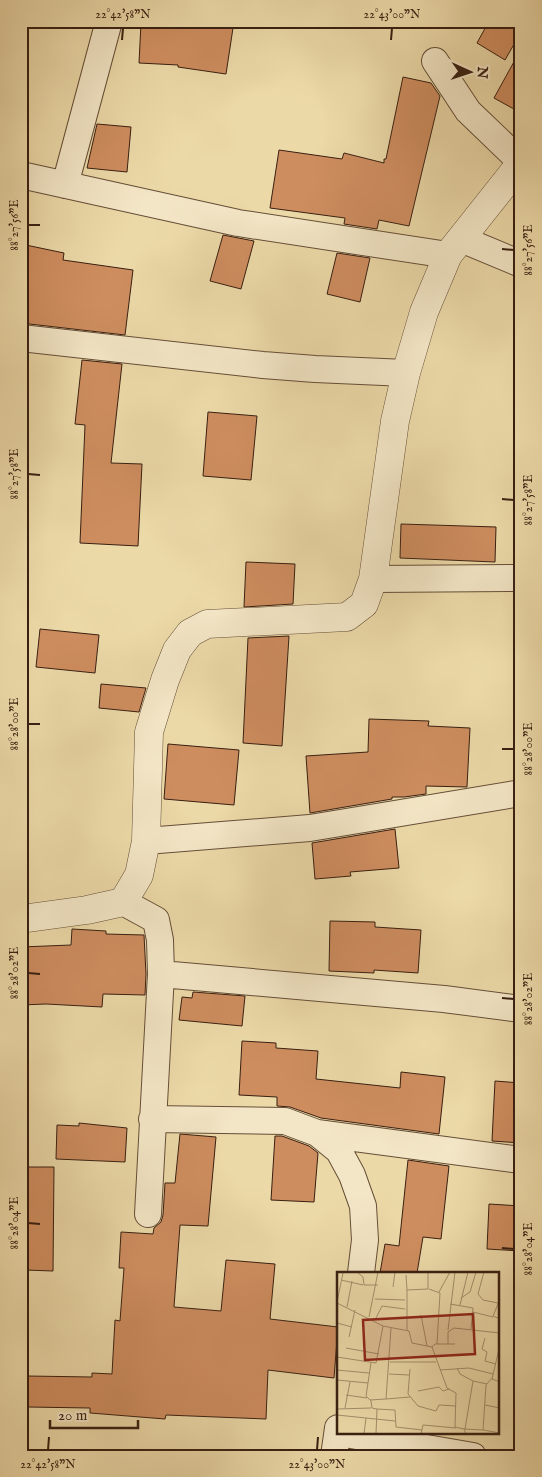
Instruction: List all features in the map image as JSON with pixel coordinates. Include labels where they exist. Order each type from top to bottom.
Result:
[{"type":"street","points":[[65,185],[109,21]]},
{"type":"street","points":[[123,902],[139,874],[146,841],[149,732],[165,680],[177,650],[190,633],[208,624],[347,617],[364,604],[373,579],[395,421],[406,373],[424,312],[454,247],[521,163],[468,111],[435,60]]},
{"type":"street","points":[[21,175],[238,223],[454,247],[521,264]]},
{"type":"street","points":[[21,338],[263,365],[406,373]]},
{"type":"street","points":[[373,579],[521,578]]},
{"type":"street","points":[[146,841],[310,828],[521,794]]},
{"type":"street","points":[[21,919],[87,910],[123,902],[156,920],[160,940],[160,974],[148,1214]]},
{"type":"street","points":[[160,974],[444,999],[521,1009]]},
{"type":"street","points":[[152,1119],[285,1121],[317,1133],[521,1160]]},
{"type":"street","points":[[317,1133],[339,1152],[352,1175],[364,1206],[365,1240],[361,1272]]},
{"type":"street","points":[[337,1437],[473,1456]]},
{"type":"building","points":[[185,21],[233,28],[226,74],[178,67],[178,65],[139,63],[141,23],[184,26]]},
{"type":"building","points":[[489,21],[521,21],[521,32],[505,60],[477,43]]},
{"type":"building","points":[[521,49],[521,113],[494,98]]},
{"type":"building","points":[[403,77],[431,83],[440,96],[409,226],[379,220],[377,229],[344,224],[345,218],[270,208],[279,150],[342,159],[344,153],[384,163]]},
{"type":"building","points":[[97,124],[131,127],[127,172],[87,168]]},
{"type":"building","points":[[223,235],[254,241],[241,289],[210,281]]},
{"type":"building","points":[[21,244],[64,253],[63,260],[133,270],[125,335],[21,323]]},
{"type":"building","points":[[337,253],[370,258],[360,302],[327,294]]},
{"type":"building","points":[[82,360],[122,364],[111,463],[142,464],[138,546],[80,543],[85,425],[75,424]]},
{"type":"building","points":[[208,412],[257,416],[251,480],[203,476]]},
{"type":"building","points":[[401,524],[496,527],[495,562],[400,558]]},
{"type":"building","points":[[246,562],[295,564],[293,604],[244,607]]},
{"type":"building","points":[[40,629],[99,635],[95,673],[36,667]]},
{"type":"building","points":[[289,636],[282,746],[243,743],[248,638]]},
{"type":"building","points":[[101,684],[146,688],[139,712],[99,708]]},
{"type":"building","points":[[369,719],[429,721],[428,726],[470,728],[467,787],[426,786],[426,794],[392,797],[392,799],[310,813],[306,756],[368,752]]},
{"type":"building","points":[[168,744],[239,750],[234,805],[164,799]]},
{"type":"building","points":[[395,829],[399,868],[350,872],[351,876],[315,879],[312,843]]},
{"type":"building","points":[[330,921],[375,922],[375,927],[421,930],[418,973],[374,970],[374,973],[329,971]]},
{"type":"building","points":[[72,929],[106,931],[106,934],[144,935],[145,995],[103,994],[102,1007],[46,1004],[21,1005],[21,947],[71,945]]},
{"type":"building","points":[[193,992],[245,996],[242,1026],[179,1020],[182,997],[192,998]]},
{"type":"building","points":[[242,1041],[276,1043],[276,1048],[318,1051],[316,1079],[400,1088],[401,1072],[445,1077],[439,1134],[321,1118],[290,1107],[277,1106],[277,1097],[239,1095]]},
{"type":"building","points":[[495,1081],[521,1083],[521,1143],[492,1141]]},
{"type":"building","points":[[79,1123],[127,1128],[125,1162],[56,1159],[57,1125],[79,1126]]},
{"type":"building","points":[[180,1134],[216,1137],[208,1226],[180,1225],[174,1307],[221,1311],[226,1260],[275,1264],[270,1319],[337,1327],[334,1378],[268,1370],[266,1419],[166,1415],[165,1419],[90,1413],[90,1408],[28,1407],[28,1376],[92,1377],[92,1373],[112,1374],[115,1320],[120,1321],[124,1268],[119,1268],[121,1232],[153,1234],[154,1228],[161,1222],[163,1215],[165,1183],[175,1183]]},
{"type":"building","points":[[275,1136],[282,1136],[309,1146],[318,1153],[314,1202],[271,1200]]},
{"type":"building","points":[[408,1160],[449,1166],[441,1239],[423,1237],[417,1272],[380,1272],[385,1244],[399,1246]]},
{"type":"building","points":[[21,1167],[54,1167],[53,1271],[25,1270],[26,1212],[21,1212]]},
{"type":"building","points":[[489,1204],[521,1206],[521,1251],[487,1249]]}]
